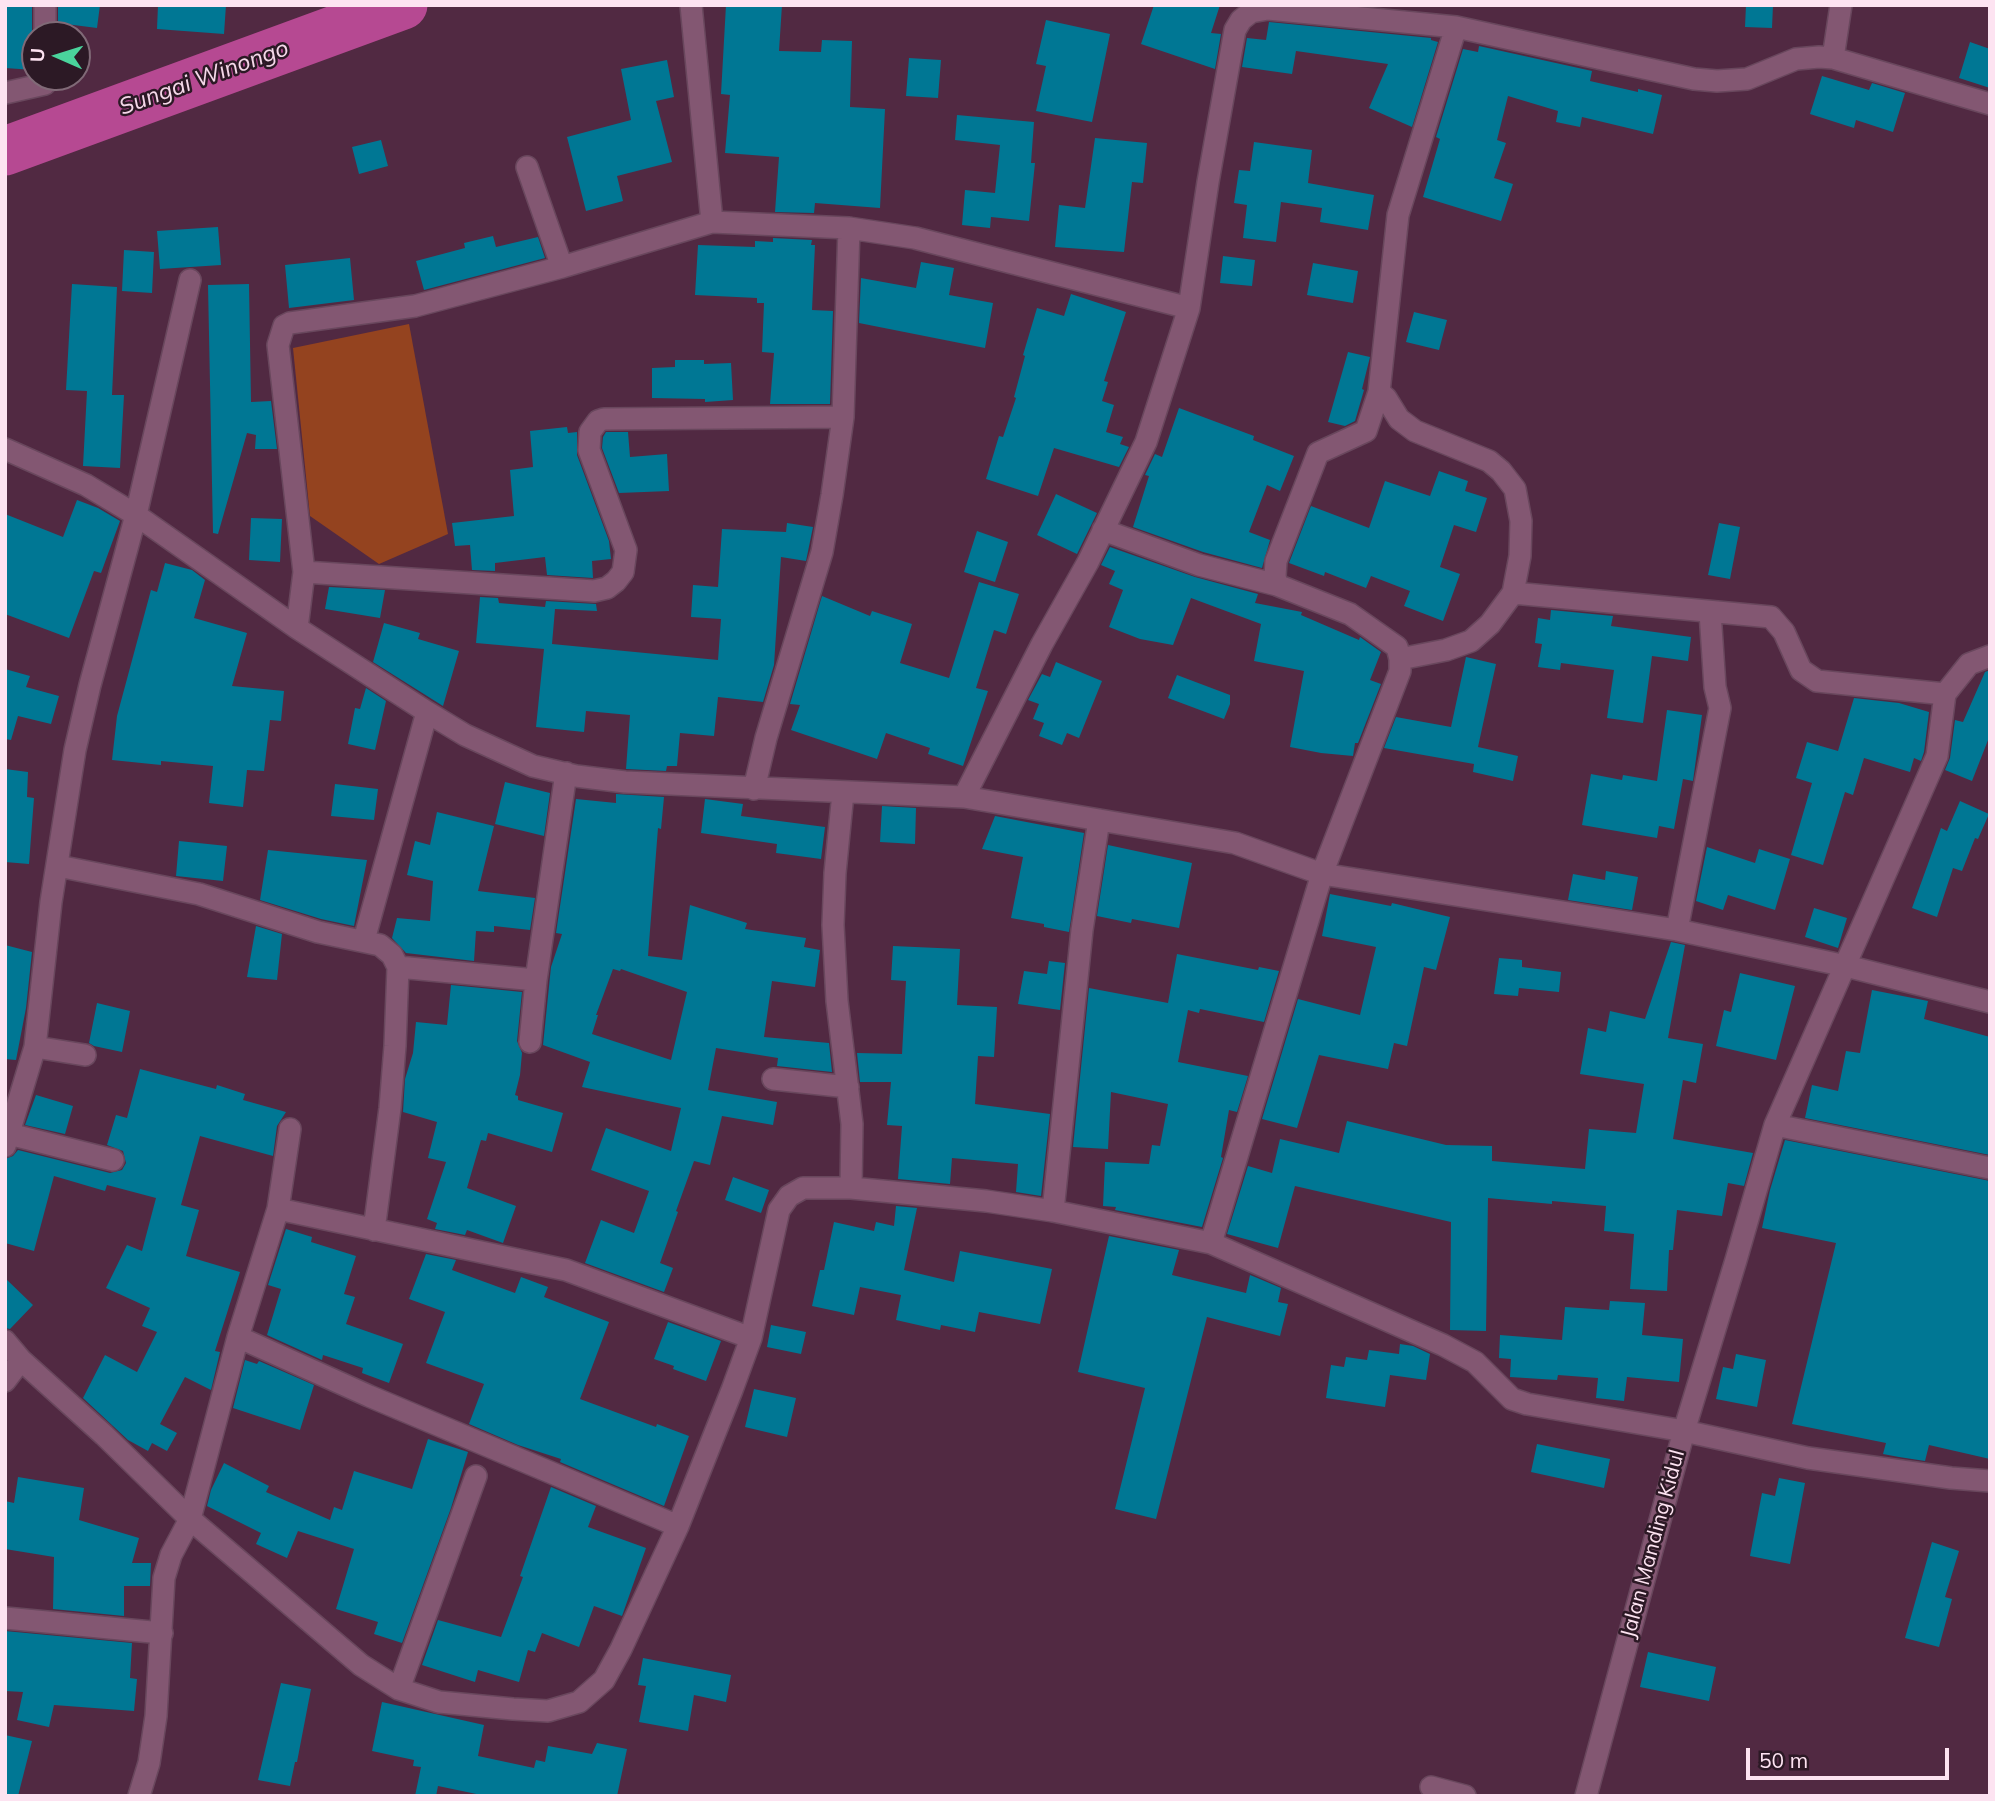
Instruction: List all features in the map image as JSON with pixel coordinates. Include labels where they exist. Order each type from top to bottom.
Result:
[{"type":"street","points":[[691,5],[712,222]]},
{"type":"street","points":[[1833,58],[1841,5]]},
{"type":"street","points":[[964,797],[1146,442],[1189,308],[1235,30],[1241,20],[1251,12],[1268,9],[1456,27],[1694,79],[1717,81],[1747,79],[1796,59],[1833,58],[1990,104]]},
{"type":"street","points":[[1278,584],[1275,576],[1276,561],[1318,453],[1366,431],[1379,392],[1398,215],[1456,27]]},
{"type":"street","points":[[527,167],[562,267]]},
{"type":"street","points":[[297,628],[304,572],[278,345],[284,326],[290,323],[415,306],[562,267],[712,222],[849,228],[946,245],[1189,308]]},
{"type":"street","points":[[754,789],[766,738],[822,552],[843,417],[849,228]]},
{"type":"street","points":[[113,1160],[7,1140],[35,1046],[51,902],[75,750],[136,515],[190,279]]},
{"type":"street","points":[[1379,392],[1399,419],[1415,431],[1489,461],[1502,471],[1516,489],[1521,521],[1520,556],[1513,593],[1490,624],[1471,641],[1447,650],[1401,659]]},
{"type":"street","points":[[304,572],[594,591],[607,588],[622,572],[626,550],[589,450],[590,432],[598,421],[843,417]]},
{"type":"street","points":[[5,449],[86,485],[136,515],[297,628],[427,712],[500,753],[533,766],[625,782],[964,797],[1235,842],[1322,874],[1676,930],[1846,966],[1990,1002]]},
{"type":"street","points":[[1103,530],[1199,565],[1278,584],[1350,614],[1396,647],[1401,659],[1400,671],[1322,874],[1211,1243]]},
{"type":"street","points":[[1513,593],[1771,617],[1784,632],[1801,670],[1817,681],[1945,694]]},
{"type":"street","points":[[1676,930],[1720,708],[1715,687],[1710,612]]},
{"type":"street","points":[[5,1341],[21,1360],[104,1435],[190,1519],[361,1665],[399,1689],[439,1702],[548,1711],[579,1702],[604,1680],[621,1649],[678,1526],[751,1338],[779,1210],[789,1196],[803,1188],[851,1188],[986,1201],[1053,1211],[1211,1243],[1443,1345],[1475,1362],[1506,1393],[1527,1404],[1684,1430],[1775,1125],[1937,756],[1945,694],[1969,664],[1990,656]]},
{"type":"street","points":[[363,940],[427,712]]},
{"type":"street","points":[[530,1042],[536,980],[566,773]]},
{"type":"street","points":[[844,793],[835,873],[833,925],[837,1001],[853,1147],[851,1188]]},
{"type":"street","points":[[1053,1211],[1082,930],[1100,820]]},
{"type":"street","points":[[58,866],[199,894],[318,932],[363,940],[387,950],[398,967],[390,1108],[374,1230]]},
{"type":"street","points":[[398,967],[536,980]]},
{"type":"street","points":[[35,1046],[85,1055]]},
{"type":"street","points":[[772,1079],[848,1087]]},
{"type":"street","points":[[1775,1125],[1990,1168]]},
{"type":"street","points":[[139,1796],[151,1751],[162,1633],[164,1578],[171,1555],[190,1519],[239,1337],[278,1209],[290,1129]]},
{"type":"street","points":[[278,1209],[566,1270],[751,1338]]},
{"type":"street","points":[[239,1337],[369,1396],[678,1526]]},
{"type":"street","points":[[5,1381],[21,1360]]},
{"type":"street","name":"Jalan Manding Kidul","points":[[1586,1796],[1684,1430],[1808,1458],[1990,1481]]},
{"type":"street","points":[[399,1689],[476,1476]]},
{"type":"street","points":[[5,1618],[162,1633]]},
{"type":"street","points":[[1431,1787],[1465,1796]]},
{"type":"shaded area","points":[[409,324],[448,534],[379,564],[310,516],[293,348]]},
{"type":"building","points":[[5,5],[32,5],[32,21],[21,21],[21,69],[5,68]]},
{"type":"building","points":[[58,5],[100,5],[97,28],[91,27],[91,21],[58,21]]},
{"type":"building","points":[[158,5],[226,5],[224,34],[157,29]]},
{"type":"building","points":[[726,5],[782,5],[779,51],[821,52],[822,40],[852,41],[850,107],[885,109],[880,208],[815,203],[814,213],[775,212],[779,157],[725,153],[730,95],[721,94]]},
{"type":"building","points":[[1154,5],[1220,5],[1211,33],[1221,34],[1215,69],[1141,44]]},
{"type":"building","points":[[1746,5],[1773,5],[1772,28],[1745,27]]},
{"type":"building","points":[[1046,20],[1110,34],[1092,122],[1036,111],[1046,66],[1036,64]]},
{"type":"building","points":[[1269,22],[1431,38],[1438,42],[1412,127],[1369,108],[1388,64],[1296,51],[1292,74],[1242,67],[1247,38],[1266,40]]},
{"type":"building","points":[[1970,42],[1990,49],[1990,88],[1959,78]]},
{"type":"building","points":[[1479,46],[1592,71],[1590,81],[1662,95],[1653,134],[1582,117],[1580,127],[1556,122],[1558,111],[1508,96],[1497,140],[1506,143],[1494,178],[1513,184],[1501,221],[1423,197],[1440,139],[1436,137],[1463,49],[1478,52]]},
{"type":"building","points":[[909,58],[941,60],[938,98],[906,96]]},
{"type":"building","points":[[667,60],[674,97],[656,101],[672,162],[617,176],[623,201],[586,211],[567,137],[631,120],[621,69]]},
{"type":"building","points":[[1822,76],[1869,90],[1872,83],[1905,93],[1893,132],[1856,120],[1854,128],[1810,114]]},
{"type":"building","points":[[957,115],[1034,122],[1031,163],[1035,163],[1029,221],[991,217],[990,228],[962,225],[965,190],[995,193],[1000,145],[955,140]]},
{"type":"building","points":[[1095,138],[1147,143],[1143,183],[1132,182],[1124,252],[1055,247],[1059,205],[1085,208]]},
{"type":"building","points":[[381,140],[388,166],[359,174],[352,147]]},
{"type":"building","points":[[1254,142],[1312,150],[1308,183],[1374,195],[1368,230],[1320,222],[1322,208],[1281,202],[1276,242],[1243,238],[1247,205],[1234,203],[1239,170],[1250,171]]},
{"type":"building","points":[[218,227],[221,265],[160,269],[157,231]]},
{"type":"building","points":[[493,236],[496,247],[538,237],[545,258],[424,290],[416,261],[465,248],[464,243]]},
{"type":"building","points":[[773,238],[812,240],[811,245],[815,245],[812,310],[833,311],[830,404],[770,404],[774,353],[762,352],[764,303],[757,303],[757,298],[695,295],[698,245],[755,247],[755,241],[773,242]]},
{"type":"building","points":[[124,250],[154,252],[152,293],[122,291]]},
{"type":"building","points":[[1223,256],[1255,260],[1252,286],[1220,283]]},
{"type":"building","points":[[350,258],[354,300],[289,308],[285,265]]},
{"type":"building","points":[[921,262],[954,268],[949,295],[993,303],[985,348],[859,323],[861,278],[916,288]]},
{"type":"building","points":[[1313,263],[1358,271],[1353,303],[1307,295]]},
{"type":"building","points":[[72,284],[117,287],[112,395],[124,395],[120,468],[83,466],[87,391],[66,390]]},
{"type":"building","points":[[249,284],[251,402],[271,401],[277,449],[255,449],[256,435],[247,433],[218,534],[213,533],[208,285]]},
{"type":"building","points":[[1071,294],[1126,312],[1104,381],[1108,382],[1102,401],[1114,405],[1106,432],[1123,437],[1120,444],[1129,447],[1119,467],[1054,448],[1038,496],[986,479],[999,436],[1003,437],[1016,398],[1014,397],[1025,356],[1023,355],[1037,308],[1064,316]]},
{"type":"building","points":[[1414,312],[1447,320],[1439,350],[1406,342]]},
{"type":"building","points":[[1348,352],[1370,357],[1355,421],[1345,426],[1328,422]]},
{"type":"building","points":[[675,360],[704,360],[704,364],[731,363],[733,400],[705,402],[705,399],[652,398],[652,368],[675,367]]},
{"type":"building","points":[[1179,408],[1254,436],[1253,440],[1294,456],[1280,491],[1267,485],[1249,532],[1270,540],[1262,568],[1203,552],[1133,527],[1149,476],[1145,475],[1155,454],[1162,457]]},
{"type":"building","points":[[567,427],[568,433],[577,432],[577,455],[609,541],[611,559],[592,561],[593,578],[547,575],[545,557],[495,563],[495,571],[472,570],[470,545],[455,546],[452,523],[514,516],[510,470],[533,467],[530,431]]},
{"type":"building","points":[[606,432],[628,432],[630,457],[667,454],[669,491],[619,493],[602,448]]},
{"type":"building","points":[[1439,471],[1468,481],[1465,491],[1487,498],[1476,532],[1454,525],[1440,567],[1460,574],[1443,621],[1404,606],[1410,591],[1371,576],[1366,588],[1325,572],[1324,576],[1289,563],[1311,506],[1369,528],[1385,481],[1430,496]]},
{"type":"building","points":[[1056,494],[1097,513],[1077,554],[1037,535]]},
{"type":"building","points":[[77,500],[120,521],[101,573],[94,571],[69,638],[5,614],[5,514],[63,537]]},
{"type":"building","points":[[251,518],[282,519],[280,562],[249,560]]},
{"type":"building","points":[[787,523],[813,527],[806,561],[781,557],[774,665],[763,702],[718,697],[714,736],[680,733],[677,766],[667,766],[666,771],[626,769],[630,715],[586,711],[584,732],[536,727],[544,649],[476,643],[480,597],[498,598],[499,603],[545,607],[546,601],[596,604],[597,611],[555,609],[552,644],[718,660],[721,619],[691,617],[693,585],[718,587],[722,529],[786,532]]},
{"type":"building","points":[[1719,523],[1740,527],[1730,579],[1708,575]]},
{"type":"building","points":[[977,531],[1008,542],[995,582],[964,572]]},
{"type":"building","points":[[1110,547],[1195,577],[1258,594],[1255,603],[1302,612],[1301,615],[1359,640],[1360,637],[1381,652],[1370,680],[1381,684],[1358,743],[1355,743],[1353,756],[1290,747],[1304,671],[1254,661],[1261,624],[1191,598],[1173,645],[1140,639],[1109,627],[1123,590],[1109,584],[1115,571],[1101,565]]},
{"type":"building","points":[[165,563],[192,570],[205,580],[194,618],[247,633],[232,686],[284,691],[281,721],[270,720],[264,771],[247,770],[243,807],[209,803],[213,766],[112,760],[117,716],[151,590],[157,592]]},
{"type":"building","points":[[979,582],[1019,594],[1006,634],[994,630],[976,688],[988,691],[963,766],[928,754],[930,748],[886,733],[877,759],[791,730],[800,705],[790,704],[822,596],[870,616],[872,611],[912,624],[900,663],[949,678]]},
{"type":"building","points":[[329,587],[385,590],[380,618],[325,609]]},
{"type":"building","points":[[1551,610],[1613,616],[1611,626],[1691,637],[1688,661],[1652,656],[1643,723],[1607,718],[1614,670],[1561,663],[1560,670],[1538,667],[1542,644],[1535,643],[1538,618],[1550,620]]},
{"type":"building","points":[[384,623],[420,633],[418,639],[459,651],[443,706],[373,662]]},
{"type":"building","points":[[1466,657],[1496,664],[1478,747],[1518,756],[1513,781],[1473,772],[1474,764],[1384,748],[1396,717],[1451,727]]},
{"type":"building","points":[[1056,662],[1102,681],[1079,738],[1067,733],[1062,745],[1039,736],[1044,723],[1033,719],[1039,704],[1028,700],[1042,674],[1050,677]]},
{"type":"building","points":[[5,669],[30,676],[26,687],[59,696],[51,724],[18,716],[11,740],[5,739]]},
{"type":"building","points":[[1990,670],[1990,735],[1972,781],[1945,770],[1950,758],[1955,720],[1963,722],[1985,672]]},
{"type":"building","points":[[1177,675],[1230,695],[1230,704],[1224,719],[1168,698]]},
{"type":"building","points":[[366,688],[386,701],[375,750],[348,744],[355,708],[360,709]]},
{"type":"building","points":[[1854,698],[1899,703],[1929,712],[1924,752],[1921,761],[1914,758],[1910,772],[1864,758],[1853,795],[1845,792],[1823,865],[1791,855],[1812,783],[1796,778],[1807,742],[1838,751]]},
{"type":"building","points":[[1667,710],[1702,715],[1693,781],[1683,779],[1674,829],[1659,826],[1657,838],[1582,825],[1591,774],[1622,780],[1623,775],[1657,781]]},
{"type":"building","points":[[5,769],[28,772],[27,797],[34,798],[29,864],[5,862]]},
{"type":"building","points":[[505,782],[550,793],[544,836],[495,824]]},
{"type":"building","points":[[335,784],[378,789],[374,820],[331,816]]},
{"type":"building","points":[[616,794],[664,797],[661,829],[658,828],[648,956],[682,960],[690,905],[747,923],[745,929],[806,938],[804,947],[820,950],[815,987],[772,981],[764,1037],[829,1043],[832,1072],[777,1066],[778,1058],[716,1048],[708,1090],[777,1102],[773,1125],[722,1116],[710,1165],[694,1161],[676,1211],[678,1212],[660,1263],[673,1268],[664,1292],[585,1263],[601,1220],[634,1233],[649,1191],[591,1170],[606,1128],[671,1151],[681,1108],[582,1087],[590,1062],[543,1045],[551,967],[562,934],[556,933],[576,799],[616,803]],"holes":[[[613,969],[621,969],[687,992],[671,1060],[592,1034]]]},
{"type":"building","points":[[705,799],[743,804],[741,816],[825,827],[821,859],[776,853],[777,844],[701,833]]},
{"type":"building","points":[[1960,801],[1989,814],[1978,839],[1975,838],[1962,871],[1953,868],[1937,917],[1912,908],[1941,828],[1947,831]]},
{"type":"building","points":[[882,806],[916,808],[915,844],[880,842]]},
{"type":"building","points":[[437,812],[494,826],[478,891],[535,898],[530,930],[494,926],[494,932],[476,931],[474,961],[406,953],[392,938],[397,918],[430,921],[433,881],[407,875],[415,841],[430,845]]},
{"type":"building","points":[[995,816],[1084,833],[1069,932],[1011,918],[1023,857],[982,849]]},
{"type":"building","points":[[179,841],[227,846],[223,881],[176,876]]},
{"type":"building","points":[[1108,845],[1192,863],[1179,928],[1097,916]]},
{"type":"building","points":[[1707,847],[1755,863],[1759,849],[1790,859],[1775,910],[1728,895],[1723,910],[1696,901]]},
{"type":"building","points":[[268,850],[367,860],[354,926],[260,900]]},
{"type":"building","points":[[1606,871],[1638,877],[1632,910],[1568,900],[1573,874],[1605,880]]},
{"type":"building","points":[[1330,894],[1391,906],[1392,903],[1450,917],[1436,970],[1424,967],[1407,1046],[1394,1043],[1388,1069],[1319,1055],[1297,1128],[1262,1119],[1298,999],[1360,1015],[1376,947],[1322,936]]},
{"type":"building","points":[[1814,908],[1847,918],[1838,948],[1805,937]]},
{"type":"building","points":[[256,926],[282,934],[277,980],[247,977]]},
{"type":"building","points":[[1671,942],[1685,945],[1668,1038],[1703,1044],[1696,1083],[1683,1080],[1673,1139],[1753,1153],[1744,1186],[1728,1183],[1722,1216],[1677,1210],[1673,1250],[1669,1250],[1667,1291],[1630,1289],[1634,1234],[1604,1231],[1606,1206],[1488,1198],[1486,1331],[1450,1330],[1451,1222],[1295,1186],[1278,1248],[1227,1234],[1248,1166],[1272,1173],[1280,1139],[1339,1153],[1347,1121],[1446,1145],[1492,1146],[1492,1161],[1585,1169],[1589,1129],[1636,1133],[1644,1084],[1580,1074],[1588,1028],[1606,1032],[1610,1011],[1645,1019]]},
{"type":"building","points":[[5,945],[32,952],[26,1008],[16,1060],[5,1059]]},
{"type":"building","points":[[893,946],[960,949],[957,1005],[997,1007],[994,1057],[978,1056],[975,1104],[1050,1114],[1041,1196],[1016,1192],[1018,1164],[952,1158],[950,1184],[898,1179],[902,1126],[887,1125],[891,1082],[860,1082],[857,1053],[902,1054],[906,981],[891,980]]},
{"type":"building","points":[[1177,954],[1258,970],[1259,967],[1279,971],[1264,1022],[1200,1009],[1199,1013],[1188,1010],[1178,1062],[1248,1076],[1237,1112],[1229,1110],[1221,1157],[1223,1158],[1202,1227],[1103,1206],[1105,1162],[1149,1164],[1152,1145],[1160,1146],[1168,1104],[1111,1092],[1108,1149],[1073,1147],[1089,988],[1168,1003]]},
{"type":"building","points":[[1499,958],[1522,960],[1522,967],[1561,972],[1559,992],[1519,988],[1518,996],[1494,994]]},
{"type":"building","points":[[1049,961],[1065,963],[1060,1010],[1018,1004],[1024,971],[1047,974]]},
{"type":"building","points":[[1740,973],[1795,986],[1776,1060],[1716,1046],[1724,1010],[1731,1012]]},
{"type":"building","points":[[451,985],[522,992],[517,1041],[522,1053],[515,1095],[518,1100],[563,1113],[552,1152],[488,1133],[486,1141],[481,1140],[467,1188],[516,1206],[503,1243],[467,1230],[465,1235],[435,1229],[437,1223],[427,1219],[446,1162],[428,1158],[437,1122],[403,1112],[405,1079],[413,1053],[416,1022],[447,1025]]},
{"type":"building","points":[[1872,990],[1928,1001],[1924,1019],[1990,1037],[1990,1155],[1805,1118],[1812,1085],[1838,1091],[1846,1051],[1860,1053]]},
{"type":"building","points":[[97,1003],[130,1011],[122,1052],[89,1043]]},
{"type":"building","points":[[140,1069],[216,1089],[217,1085],[245,1094],[243,1100],[286,1112],[277,1126],[273,1156],[200,1136],[181,1205],[199,1210],[186,1256],[240,1272],[215,1351],[220,1352],[211,1390],[185,1377],[160,1424],[177,1433],[167,1451],[152,1443],[148,1451],[128,1440],[83,1398],[105,1355],[137,1372],[157,1332],[142,1326],[150,1308],[106,1288],[127,1245],[142,1251],[156,1198],[107,1185],[105,1191],[54,1176],[34,1251],[5,1243],[5,1159],[18,1150],[110,1173],[122,1170],[126,1163],[123,1151],[107,1145],[116,1115],[127,1118]]},
{"type":"building","points":[[36,1095],[73,1106],[65,1134],[25,1125]]},
{"type":"building","points":[[1785,1140],[1990,1181],[1990,1459],[1929,1445],[1925,1461],[1899,1457],[1883,1454],[1886,1443],[1792,1424],[1836,1243],[1762,1228]]},
{"type":"building","points":[[733,1177],[769,1190],[761,1213],[725,1200]]},
{"type":"building","points":[[896,1206],[917,1208],[904,1270],[954,1282],[960,1251],[1052,1269],[1040,1324],[979,1312],[975,1332],[941,1325],[940,1330],[896,1320],[901,1295],[860,1287],[854,1315],[812,1306],[820,1270],[824,1270],[834,1222],[874,1231],[876,1222],[894,1226]]},
{"type":"building","points":[[286,1229],[312,1237],[311,1242],[356,1256],[344,1294],[355,1297],[346,1324],[403,1344],[389,1383],[362,1373],[363,1368],[323,1355],[322,1360],[267,1335],[281,1289],[268,1285]]},
{"type":"building","points":[[1109,1236],[1179,1250],[1172,1275],[1246,1293],[1250,1275],[1281,1288],[1278,1302],[1288,1304],[1280,1336],[1207,1317],[1156,1519],[1115,1509],[1145,1388],[1078,1372]]},
{"type":"building","points":[[426,1254],[456,1260],[452,1270],[515,1293],[521,1277],[548,1287],[544,1297],[609,1322],[580,1399],[689,1436],[664,1506],[560,1462],[561,1459],[518,1445],[469,1424],[484,1384],[426,1363],[445,1312],[409,1299]]},
{"type":"building","points":[[5,1278],[33,1305],[10,1329],[5,1328]]},
{"type":"building","points":[[1610,1301],[1645,1303],[1642,1335],[1683,1339],[1679,1382],[1627,1377],[1624,1401],[1596,1398],[1598,1378],[1558,1375],[1557,1380],[1510,1377],[1511,1359],[1499,1358],[1500,1335],[1562,1340],[1565,1307],[1609,1310]]},
{"type":"building","points":[[668,1322],[721,1341],[706,1381],[654,1359]]},
{"type":"building","points":[[771,1325],[806,1332],[801,1354],[767,1347]]},
{"type":"building","points":[[1400,1344],[1413,1346],[1430,1354],[1426,1380],[1390,1375],[1385,1407],[1326,1398],[1331,1365],[1344,1367],[1346,1357],[1367,1360],[1369,1350],[1399,1354]]},
{"type":"building","points":[[1736,1354],[1766,1360],[1757,1407],[1716,1399],[1723,1367],[1733,1369]]},
{"type":"building","points":[[245,1360],[257,1364],[259,1361],[314,1385],[300,1430],[233,1408]]},
{"type":"building","points":[[754,1389],[796,1398],[787,1437],[745,1427]]},
{"type":"building","points":[[428,1439],[468,1452],[451,1508],[402,1643],[374,1634],[378,1622],[336,1609],[354,1549],[298,1531],[287,1558],[256,1544],[261,1533],[207,1506],[211,1490],[224,1463],[269,1486],[266,1492],[330,1520],[334,1507],[342,1510],[354,1471],[412,1489]]},
{"type":"building","points":[[1537,1444],[1610,1459],[1604,1488],[1531,1472]]},
{"type":"building","points":[[18,1477],[84,1488],[79,1520],[139,1538],[132,1563],[151,1563],[150,1586],[124,1586],[124,1616],[53,1609],[54,1557],[5,1549],[5,1501],[14,1503]]},
{"type":"building","points":[[1779,1478],[1805,1483],[1790,1564],[1750,1556],[1762,1493],[1775,1496]]},
{"type":"building","points":[[551,1487],[596,1506],[588,1527],[646,1548],[622,1616],[594,1606],[579,1647],[542,1633],[535,1652],[528,1650],[519,1682],[478,1670],[475,1682],[422,1665],[438,1620],[501,1637]]},
{"type":"building","points":[[1932,1542],[1959,1551],[1945,1597],[1952,1599],[1939,1647],[1905,1638]]},
{"type":"building","points":[[5,1631],[132,1643],[130,1678],[137,1679],[134,1711],[54,1705],[49,1727],[17,1720],[23,1692],[5,1691]]},
{"type":"building","points":[[1648,1652],[1716,1667],[1709,1701],[1640,1687]]},
{"type":"building","points":[[643,1658],[731,1675],[726,1702],[694,1695],[688,1731],[639,1722],[646,1686],[638,1685]]},
{"type":"building","points":[[281,1683],[311,1689],[290,1786],[258,1780]]},
{"type":"building","points":[[382,1702],[484,1725],[478,1756],[534,1768],[536,1760],[545,1762],[548,1746],[592,1754],[597,1743],[627,1749],[617,1796],[486,1796],[438,1786],[436,1796],[415,1796],[421,1767],[413,1766],[414,1760],[372,1751]]},
{"type":"building","points":[[5,1735],[32,1741],[18,1796],[5,1796]]},
{"type":"waterway","name":"Sungai Winongo","points":[[5,151],[403,5]]}]
